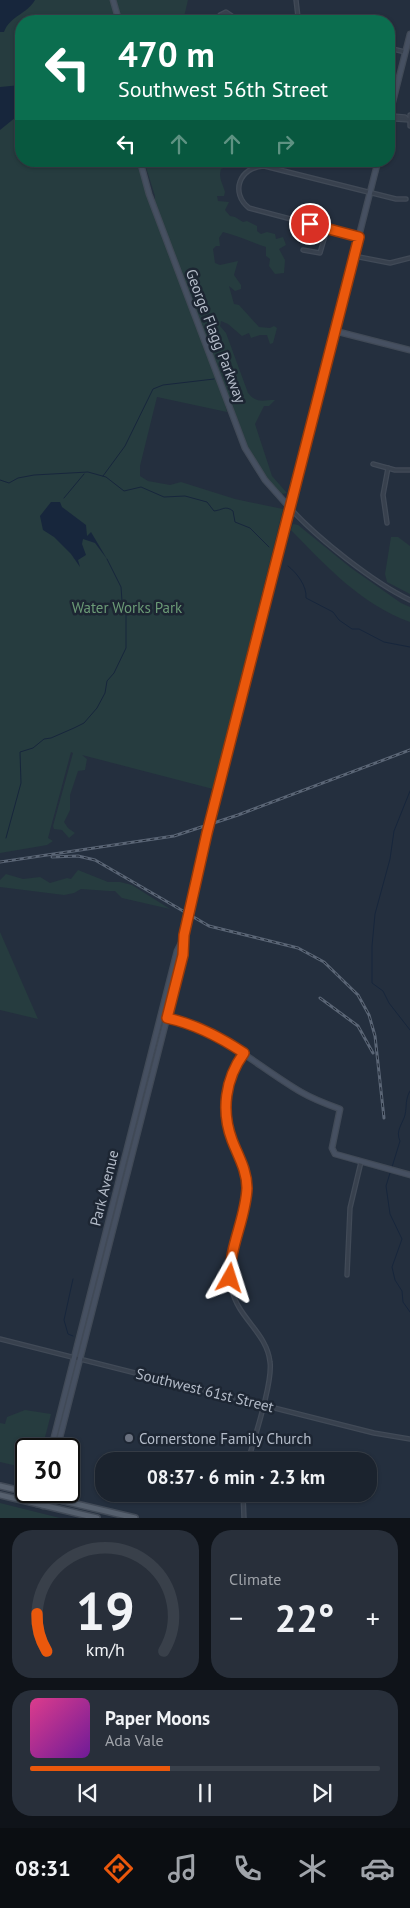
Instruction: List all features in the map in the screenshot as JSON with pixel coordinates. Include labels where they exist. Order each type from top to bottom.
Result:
[{"type":"main road","points":[[113,0],[117,15]]},
{"type":"main road","points":[[395,95],[410,34]]},
{"type":"main road","name":"George Flagg Parkway","points":[[142,167],[149,194],[245,448],[265,480],[290,508]]},
{"type":"main road","name":"Park Avenue","points":[[61,1438],[183,955],[184,935],[207,833],[376,167]]},
{"type":"main road","points":[[335,331],[410,350]]},
{"type":"main road","name":"Park Avenue","points":[[54,1438],[177,951],[184,935]]},
{"type":"main road","points":[[161,1016],[186,1022],[210,1032],[299,1091],[340,1109],[332,1152],[410,1175]]},
{"type":"main road","points":[[0,1486],[15,1489]]},
{"type":"main road","points":[[0,1495],[97,1518]]},
{"type":"main road","points":[[68,1503],[135,1518]]},
{"type":"street","points":[[296,0],[298,15]]},
{"type":"street","points":[[395,50],[405,52]]},
{"type":"street","points":[[410,114],[408,119],[410,126]]},
{"type":"street","points":[[395,116],[408,119]]},
{"type":"street","points":[[255,167],[244,173],[238,188],[244,204],[258,212],[359,237]]},
{"type":"street","points":[[268,167],[396,200],[406,199]]},
{"type":"street","points":[[303,250],[320,252],[327,229]]},
{"type":"street","points":[[354,256],[390,263],[410,258]]},
{"type":"street","points":[[373,464],[388,468],[410,470]]},
{"type":"street","points":[[387,523],[384,495],[388,468]]},
{"type":"street","points":[[290,508],[311,528],[375,579],[410,600]]},
{"type":"street","points":[[244,1053],[233,1070],[226,1102],[229,1131],[244,1169],[247,1188],[230,1263],[230,1278],[238,1306],[261,1337],[269,1355],[270,1374],[250,1452]]},
{"type":"street","points":[[346,1274],[350,1208],[361,1162]]},
{"type":"street","name":"Southwest 61st Street","points":[[0,1339],[374,1433],[410,1439]]},
{"type":"street","points":[[243,1502],[244,1518]]},
{"type":"green space","name":"Water Works Park","points":[[0,0],[111,0],[115,15],[15,15],[15,167],[140,167],[147,196],[221,388],[227,412],[157,397],[140,466],[140,476],[148,481],[170,485],[181,482],[235,499],[283,509],[213,789],[82,755],[87,759],[85,770],[78,771],[70,795],[70,810],[64,822],[75,833],[69,838],[62,830],[54,829],[53,826],[73,753],[71,752],[48,838],[53,841],[47,845],[0,853]]},
{"type":"green space","points":[[116,0],[188,0],[184,15],[120,15]]},
{"type":"green space","points":[[146,167],[226,167],[221,169],[220,172],[225,192],[224,196],[217,196],[218,201],[229,202],[225,210],[230,216],[257,226],[257,231],[261,234],[267,232],[275,234],[276,239],[283,237],[286,245],[279,249],[285,260],[284,273],[275,274],[269,266],[270,259],[266,256],[266,247],[234,235],[223,232],[219,238],[220,246],[216,246],[213,249],[215,263],[220,265],[238,261],[234,275],[241,285],[241,289],[235,291],[229,286],[234,304],[239,305],[259,327],[270,328],[274,326],[277,328],[273,343],[270,344],[267,335],[251,338],[249,333],[242,336],[228,324],[221,321],[220,326],[226,333],[248,393],[257,400],[275,400],[269,406],[264,406],[255,424],[272,476],[287,493],[282,494],[266,477],[248,447],[155,203],[155,196]]},
{"type":"green space","points":[[293,524],[298,525],[351,568],[401,603],[410,607],[410,622],[392,614],[360,595],[332,571],[291,530]]},
{"type":"green space","points":[[391,537],[398,537],[410,546],[410,594],[387,582],[385,574]]},
{"type":"green space","points":[[78,870],[108,882],[132,885],[170,909],[122,898],[115,891],[81,889],[64,895],[0,887],[0,880],[6,874],[23,879],[40,877],[50,883],[67,878],[71,879]]},
{"type":"green space","points":[[0,932],[38,1019],[0,1010]]},
{"type":"green space","points":[[25,1410],[51,1414],[45,1438],[15,1438],[15,1465],[0,1462],[0,1423],[5,1424],[7,1417]]},
{"type":"green space","points":[[0,1503],[60,1518],[0,1518]]},
{"type":"water","points":[[0,0],[35,0],[28,9],[20,15],[15,15],[15,18],[10,22],[4,32],[0,32]]},
{"type":"water","points":[[15,86],[15,118],[0,130],[0,87]]},
{"type":"water","points":[[51,502],[60,502],[62,507],[86,525],[87,536],[91,532],[107,559],[95,543],[83,539],[82,544],[86,555],[78,560],[80,567],[71,554],[54,537],[43,530],[40,516]]},
{"type":"waterway","points":[[224,374],[229,373]]},
{"type":"waterway","points":[[103,476],[125,446],[153,389],[163,385],[214,379]]},
{"type":"waterway","points":[[0,480],[9,483],[18,478],[34,475],[88,472],[106,477],[124,491],[141,487],[164,497],[185,496],[207,502],[214,511],[230,509],[233,511],[235,522],[250,528],[269,547]]},
{"type":"waterway","points":[[64,498],[84,474]]},
{"type":"waterway","points":[[6,838],[21,783],[20,752],[33,748],[44,739],[51,738],[84,723],[97,708],[105,693],[107,681],[114,673],[126,648],[126,605],[122,601],[121,587],[107,559]]},
{"type":"waterway","points":[[288,566],[301,580],[306,598],[333,612],[339,620],[352,629],[359,629],[384,642],[410,647]]},
{"type":"waterway","points":[[410,791],[394,831],[390,859],[375,914],[372,946],[372,983],[383,991],[389,1003],[410,1030]]},
{"type":"waterway","points":[[392,1167],[400,1141],[398,1134],[405,1115],[410,1091]]},
{"type":"waterway","points":[[390,1173],[386,1186],[390,1214],[402,1239],[392,1267],[395,1280],[402,1291],[403,1302],[410,1312]]},
{"type":"waterway","points":[[73,1279],[64,1320],[68,1334],[73,1336]]},
{"type":"railway","points":[[0,862],[174,836],[238,815],[410,750]]},
{"type":"railway","points":[[52,857],[78,856],[95,860],[209,926],[298,948],[324,962],[358,995],[369,1015],[375,1036],[384,1118]]},
{"type":"railway","points":[[320,998],[358,1026],[373,1053]]},
{"type":"place","name":"Cornerstone Family Church","points":[[129,1438]]},
{"type":"route","points":[[230,1278],[230,1263],[247,1188],[246,1175],[226,1118],[226,1093],[233,1070],[244,1053],[210,1032],[186,1022],[167,1018],[183,955],[184,935],[207,833],[359,237],[310,224]]}]
